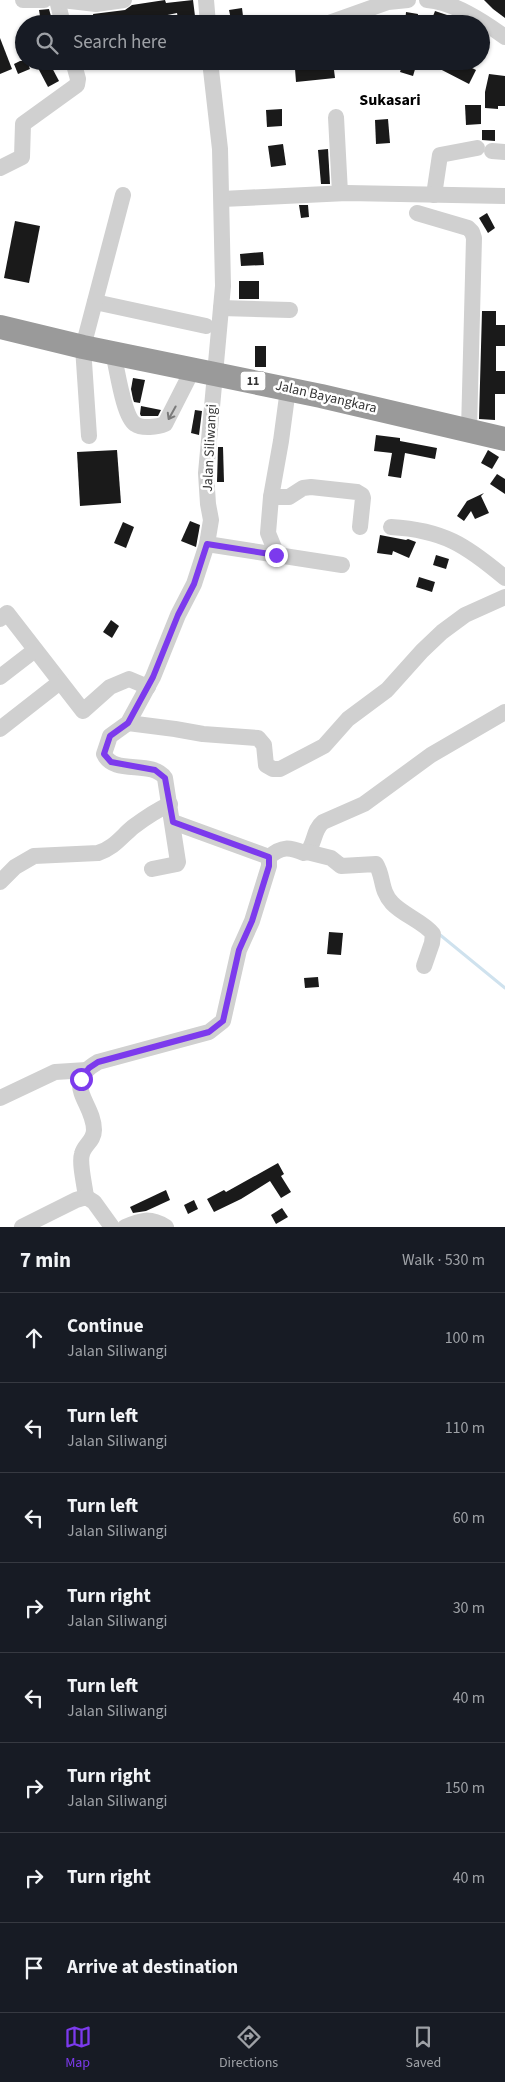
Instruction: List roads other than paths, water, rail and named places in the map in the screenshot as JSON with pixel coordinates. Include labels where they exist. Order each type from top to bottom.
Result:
[{"type":"highway","name":"Jalan Bayangkara","points":[[0,327],[83,347],[288,389],[505,439]]},
{"type":"street","points":[[23,0],[44,0]]},
{"type":"street","points":[[57,0],[61,15]]},
{"type":"street","points":[[62,0],[96,4],[124,0]]},
{"type":"street","points":[[206,0],[207,15]]},
{"type":"street","points":[[351,15],[388,2],[408,0]]},
{"type":"street","points":[[427,0],[438,1],[452,6],[467,15]]},
{"type":"street","points":[[490,28],[505,37]]},
{"type":"street","points":[[0,168],[22,157],[22,127],[26,121],[77,85],[78,79],[76,70]]},
{"type":"street","name":"Jalan Siliwangi","points":[[152,869],[177,864],[178,862],[173,822],[163,807],[165,778],[158,772],[109,761],[105,756],[105,746],[110,736],[128,723],[148,687],[178,615],[194,584],[207,544],[211,520],[206,473],[204,371],[221,308],[223,286],[220,149],[211,70]]},
{"type":"street","points":[[336,117],[340,193]]},
{"type":"street","points":[[434,195],[438,158],[440,155],[491,150]]},
{"type":"street","points":[[222,199],[340,193],[505,196]]},
{"type":"street","points":[[89,436],[83,347],[123,195]]},
{"type":"street","points":[[416,213],[468,228],[474,238],[469,430]]},
{"type":"street","points":[[95,302],[206,326]]},
{"type":"street","points":[[221,308],[290,310]]},
{"type":"street","points":[[113,352],[125,403],[131,419],[137,425],[159,426],[165,424],[204,371]]},
{"type":"street","points":[[276,555],[268,533],[271,498],[282,442],[288,389]]},
{"type":"street","points":[[271,498],[289,497],[304,488],[311,487],[357,492],[363,498],[360,527]]},
{"type":"street","points":[[391,527],[417,528],[447,537],[474,554],[505,578]]},
{"type":"street","points":[[207,544],[342,565]]},
{"type":"street","points":[[128,723],[203,734],[258,738],[264,745],[266,765],[273,769],[280,769],[324,746],[348,720],[387,690],[422,651],[465,614],[505,597]]},
{"type":"street","points":[[0,619],[6,613],[83,712],[110,687],[129,679],[148,687]]},
{"type":"street","points":[[0,678],[35,650]]},
{"type":"street","points":[[0,729],[60,682]]},
{"type":"street","points":[[307,852],[311,848],[318,826],[323,822],[364,804],[431,755],[505,712]]},
{"type":"street","points":[[0,882],[15,867],[34,856],[98,853],[108,850],[132,828],[163,807]]},
{"type":"street","points":[[173,822],[212,835],[269,859]]},
{"type":"street","points":[[86,1197],[82,1154],[94,1136],[95,1128],[80,1088],[81,1079],[87,1070],[98,1062],[209,1032],[221,1024],[227,1010],[233,972],[239,950],[252,921],[269,859],[278,850],[286,848],[304,853],[307,852],[331,858],[336,863],[374,863],[377,865],[383,890],[388,898],[406,916],[432,932],[432,943],[424,966]]},
{"type":"street","points":[[0,1098],[55,1072],[87,1070]]},
{"type":"street","points":[[22,1227],[76,1200],[86,1197],[94,1202],[112,1227]]},
{"type":"street","points":[[125,1227],[139,1220],[149,1219],[166,1227]]},
{"type":"waterway","points":[[439,934],[505,988]]},
{"type":"district","name":"Sukasari","points":[[390,100]]}]
